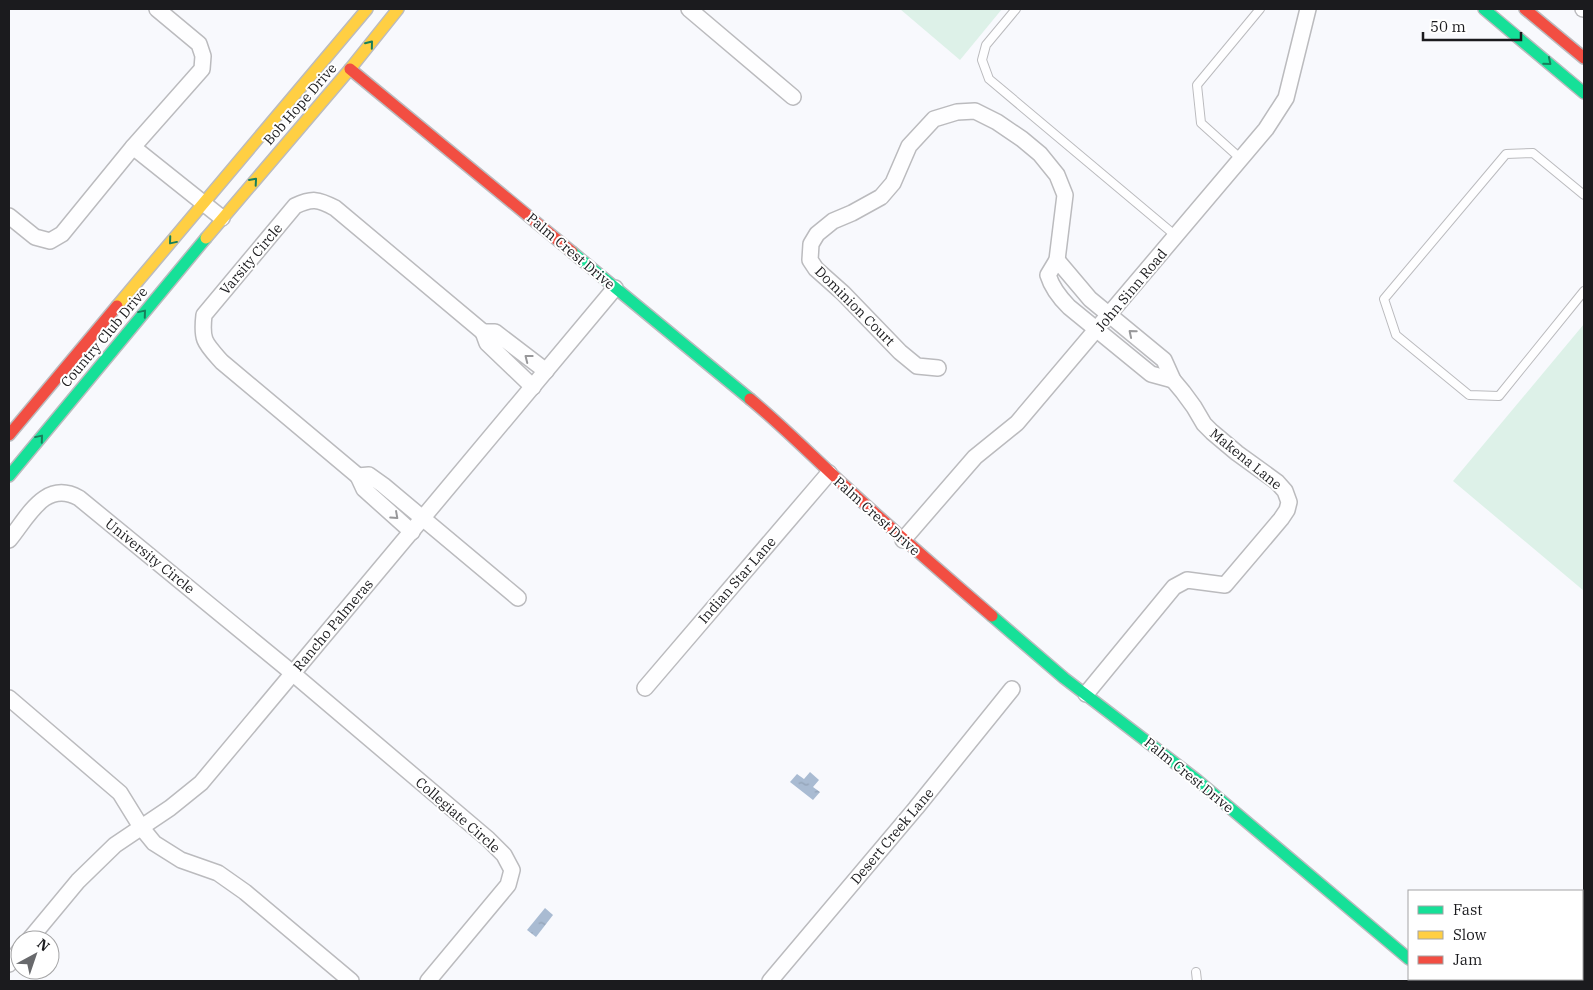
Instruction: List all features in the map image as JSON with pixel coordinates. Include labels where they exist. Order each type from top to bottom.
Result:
[{"type":"street","points":[[9,216],[35,238],[50,241],[62,234],[133,147],[202,68],[204,56],[198,44],[158,9]]},
{"type":"street","name":"Bob Hope Drive","points":[[204,203],[367,9]]},
{"type":"street","points":[[689,9],[793,97]]},
{"type":"street","name":"John Sinn Road","points":[[903,540],[975,457],[1017,423],[1266,129],[1286,98],[1308,9]]},
{"type":"street","points":[[1484,9],[1584,92]]},
{"type":"street","points":[[1525,9],[1584,58]]},
{"type":"street","name":"Bob Hope Drive","points":[[222,218],[350,69],[396,10]]},
{"type":"street","name":"Palm Crest Drive","points":[[350,69],[779,423],[903,540],[1086,694],[1196,780],[1408,958]]},
{"type":"street","name":"Dominion Court","points":[[938,368],[917,366],[900,352],[843,293],[816,269],[810,260],[811,244],[817,234],[833,221],[852,214],[881,197],[893,183],[909,146],[934,118],[957,112],[975,111],[997,122],[1040,154],[1057,175],[1065,195],[1057,260],[1048,275],[1052,286],[1090,299],[1110,314]]},
{"type":"street","points":[[133,147],[222,218]]},
{"type":"street","name":"Varsity Circle","points":[[412,532],[364,489],[358,476],[222,362],[208,346],[202,333],[204,315],[295,206],[308,200],[322,202],[334,208],[483,332],[487,344],[533,386]]},
{"type":"street","name":"Country Club Drive","points":[[9,435],[204,203]]},
{"type":"street","name":"Country Club Drive","points":[[9,476],[222,218]]},
{"type":"street","name":"Dominion Court","points":[[1057,260],[1070,292],[1097,330]]},
{"type":"street","name":"Rancho Palmeras","points":[[36,930],[78,881],[115,845],[170,808],[201,783],[615,288]]},
{"type":"street","name":"Makena Lane","points":[[1086,694],[1174,587],[1187,580],[1225,585],[1281,519],[1287,510],[1289,502],[1285,491],[1277,482],[1237,453],[1204,424],[1194,406],[1172,380],[1164,360],[1110,314]]},
{"type":"street","points":[[1097,330],[1151,374],[1172,380]]},
{"type":"street","name":"Varsity Circle","points":[[483,332],[496,332],[546,371]]},
{"type":"street","points":[[501,356],[510,344]]},
{"type":"street","name":"Indian Star Lane","points":[[645,688],[830,473]]},
{"type":"street","name":"Varsity Circle","points":[[358,476],[369,475],[388,489],[518,598]]},
{"type":"street","points":[[378,501],[388,489]]},
{"type":"street","name":"University Circle","points":[[9,540],[42,499],[56,492],[70,493],[87,504],[291,674]]},
{"type":"street","name":"Collegiate Circle","points":[[291,674],[488,839],[504,855],[512,870],[508,885],[428,981]]},
{"type":"street","name":"Desert Creek Lane","points":[[770,981],[916,808],[1012,689]]},
{"type":"street","points":[[9,698],[120,792],[141,827],[154,843],[181,860],[218,873],[245,892],[351,981]]},
{"type":"lane","points":[[1016,9],[986,45],[982,60],[989,79],[1176,236]]},
{"type":"lane","points":[[1241,159],[1201,123],[1196,85],[1260,9]]},
{"type":"lane","points":[[1584,195],[1533,152],[1506,154],[1384,299],[1396,335],[1469,395],[1499,396],[1584,291]]},
{"type":"lane","points":[[1139,365],[1152,349]]},
{"type":"lane","points":[[1196,972],[1197,981]]},
{"type":"green space","points":[[900,9],[1002,9],[960,60]]},
{"type":"green space","points":[[1584,324],[1584,591],[1453,481]]},
{"type":"water","points":[[810,772],[819,780],[813,787],[820,792],[813,800],[790,782],[797,774],[804,779]]},
{"type":"water","points":[[545,908],[553,915],[536,937],[527,930]]},
{"type":"traffic: fast","points":[[1484,9],[1584,93]]},
{"type":"traffic: fast","points":[[9,476],[206,238]]},
{"type":"traffic: fast","points":[[572,252],[750,399]]},
{"type":"traffic: fast","points":[[992,616],[1064,678],[1197,780],[1408,958]]},
{"type":"traffic: slow","points":[[117,306],[367,9]]},
{"type":"traffic: slow","points":[[206,238],[350,69],[398,9]]},
{"type":"traffic: jam","points":[[1525,9],[1584,58]]},
{"type":"traffic: jam","points":[[350,69],[572,252]]},
{"type":"traffic: jam","points":[[9,435],[117,306]]},
{"type":"traffic: jam","points":[[750,399],[882,520],[992,616]]}]
